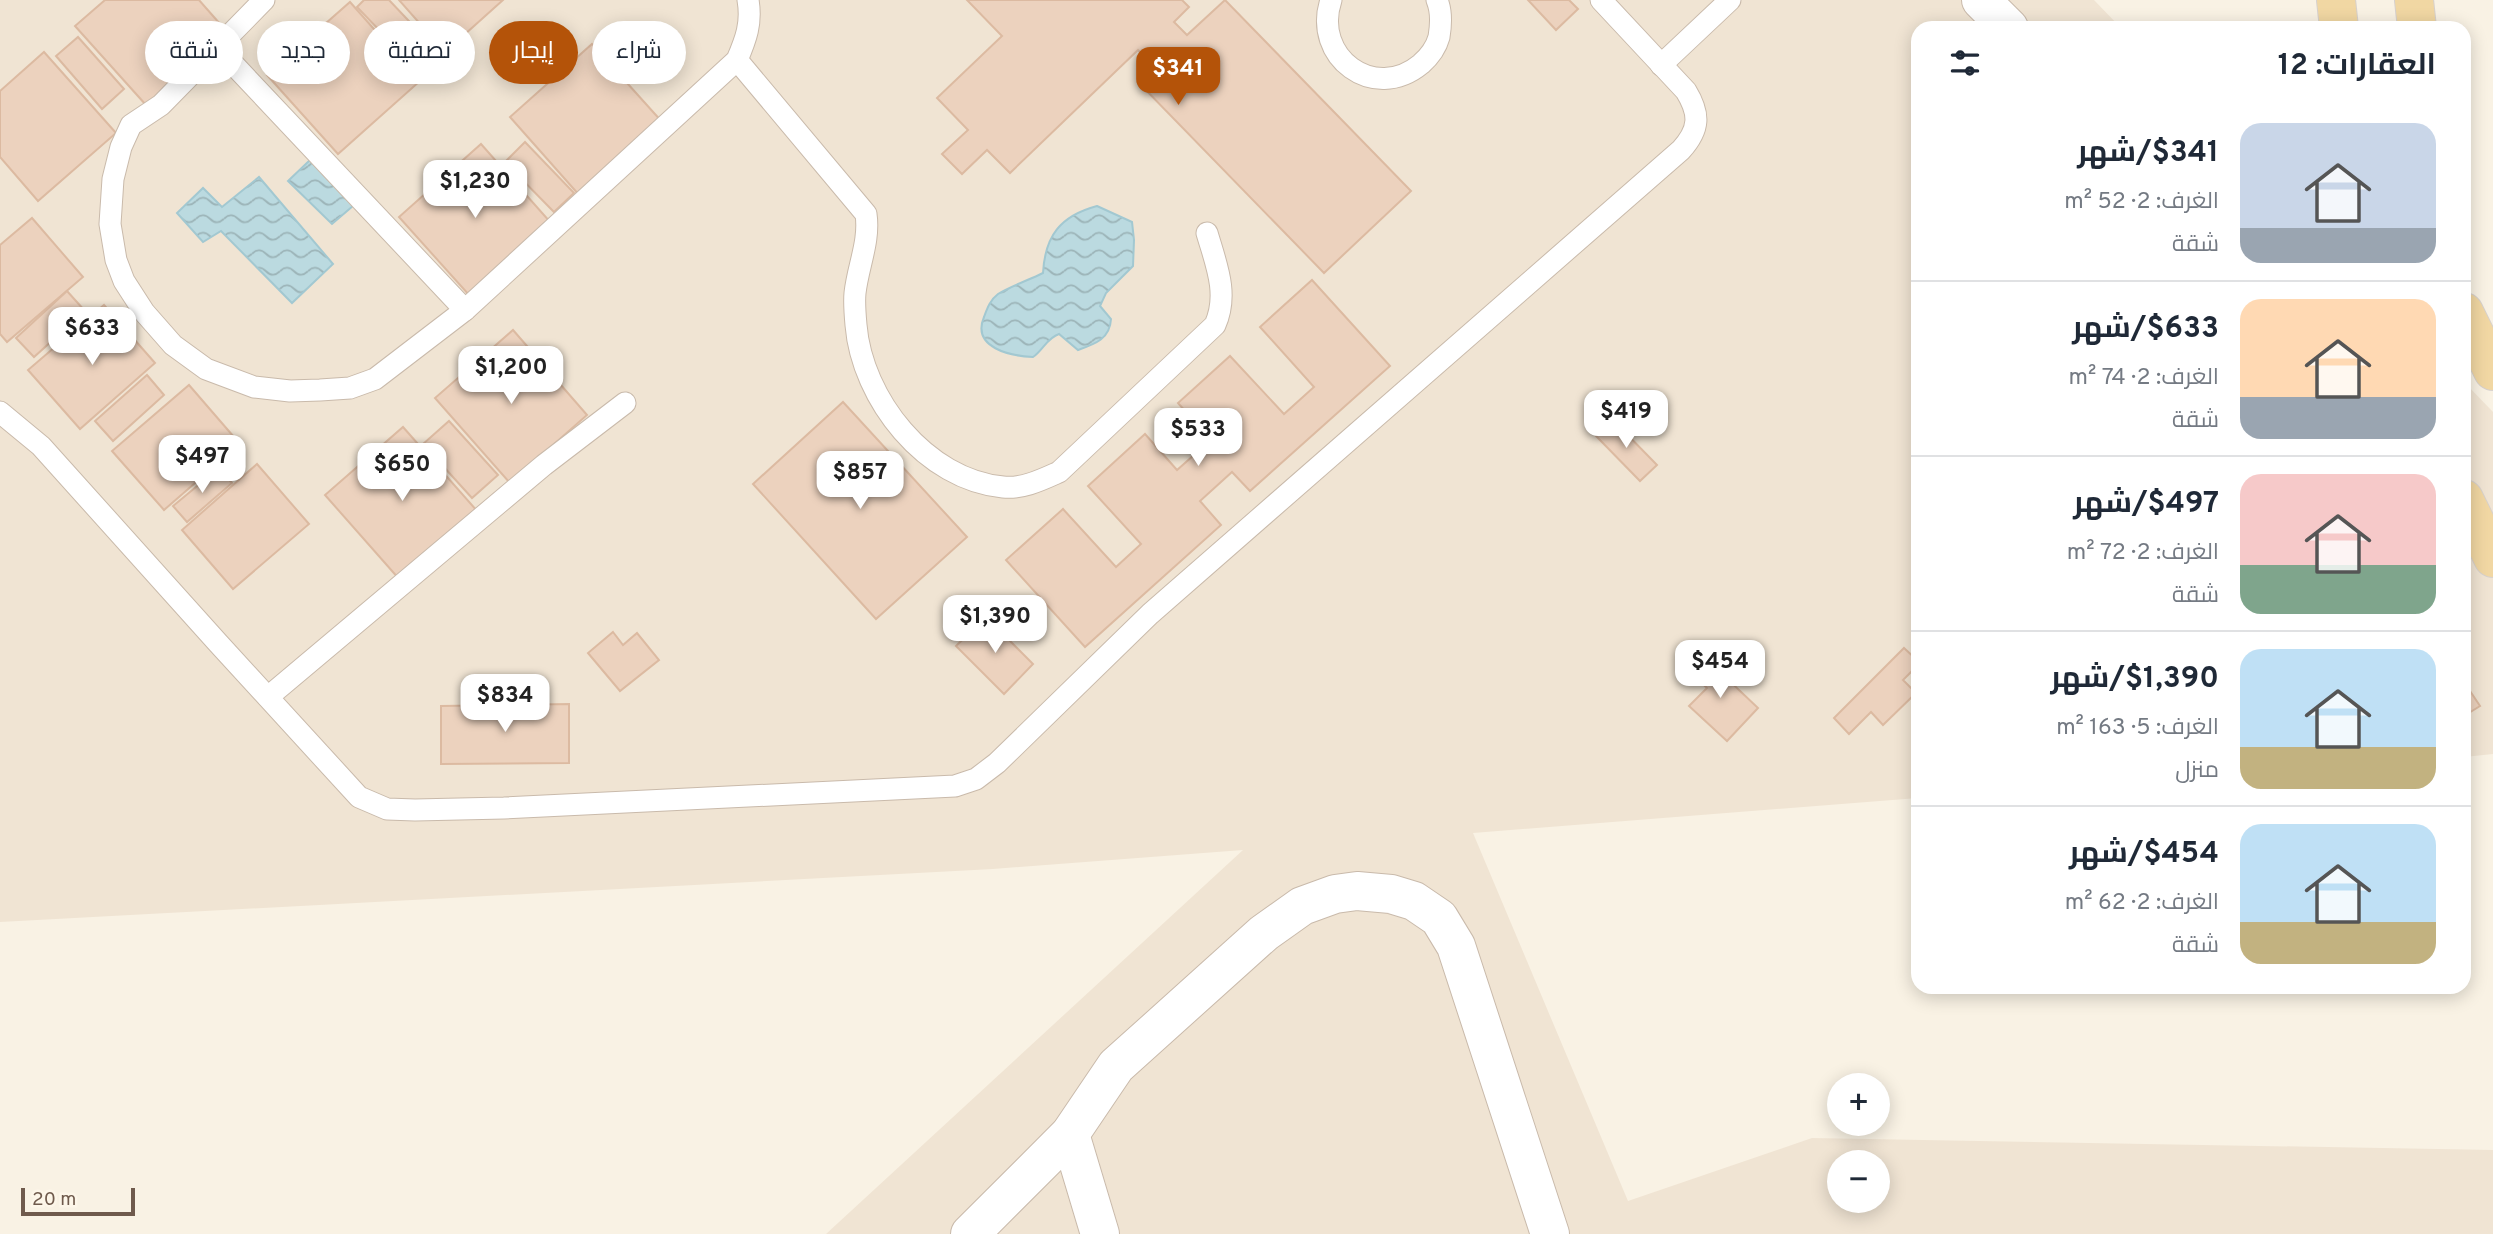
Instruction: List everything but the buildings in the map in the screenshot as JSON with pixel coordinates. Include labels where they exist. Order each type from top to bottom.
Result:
[{"type":"main road","points":[[2336,0],[2338,21]]},
{"type":"main road","points":[[2414,0],[2416,21]]},
{"type":"main road","points":[[2471,326],[2493,371]]},
{"type":"main road","points":[[2471,513],[2493,558]]},
{"type":"street","points":[[1981,0],[2001,21]]},
{"type":"street","points":[[970,1234],[1070,1134],[1116,1066],[1264,933],[1302,906],[1335,894],[1357,891],[1391,894],[1414,901],[1439,918],[1456,946],[1550,1234]]},
{"type":"street","points":[[1070,1134],[1100,1234]]},
{"type":"lane","points":[[243,22],[264,0]]},
{"type":"lane","points":[[181,84],[160,105],[131,125],[121,147],[113,179],[110,224],[116,260],[124,281],[144,312],[173,345],[206,369],[254,387],[290,391],[350,388],[375,379],[465,310],[737,60],[748,32],[748,0]]},
{"type":"lane","points":[[1331,0],[1327,12],[1327,30],[1333,48],[1344,63],[1359,74],[1377,79],[1396,77],[1413,70],[1428,58],[1438,43],[1441,24],[1437,0]]},
{"type":"lane","points":[[1441,24],[1454,0]]},
{"type":"lane","points":[[0,412],[41,446],[359,797],[387,809],[504,808],[955,786],[976,779],[997,764],[1150,614],[1692,138],[1696,121],[1694,105],[1686,91],[1601,0]]},
{"type":"lane","points":[[1661,65],[1730,0]]},
{"type":"lane","points":[[737,60],[866,214],[869,231],[855,295],[856,328],[864,365],[876,393],[895,422],[918,446],[953,471],[978,482],[1005,488],[1028,485],[1059,472],[1215,325],[1220,313],[1222,292],[1207,233]]},
{"type":"lane","points":[[243,75],[465,310]]},
{"type":"lane","points":[[268,697],[544,465],[625,403]]},
{"type":"shaded area","points":[[0,0],[2094,0],[2114,21],[1911,21],[1911,799],[1473,833],[1628,1201],[1812,1138],[2493,1150],[2493,1234],[826,1234],[1243,850],[993,869],[0,922]]},
{"type":"shaded area","points":[[2471,389],[2493,412],[2493,754],[2471,756]]},
{"type":"water","points":[[311,159],[361,199],[332,224],[288,181]]},
{"type":"water","points":[[259,177],[333,264],[292,303],[221,231],[203,242],[177,213],[203,188],[222,207]]},
{"type":"water","points":[[1097,206],[1132,222],[1134,240],[1133,266],[1106,293],[1100,306],[1111,319],[1105,336],[1078,350],[1059,334],[1051,338],[1033,357],[1004,352],[988,343],[981,328],[993,299],[1003,291],[1043,273],[1047,248],[1057,229],[1073,215]]}]
